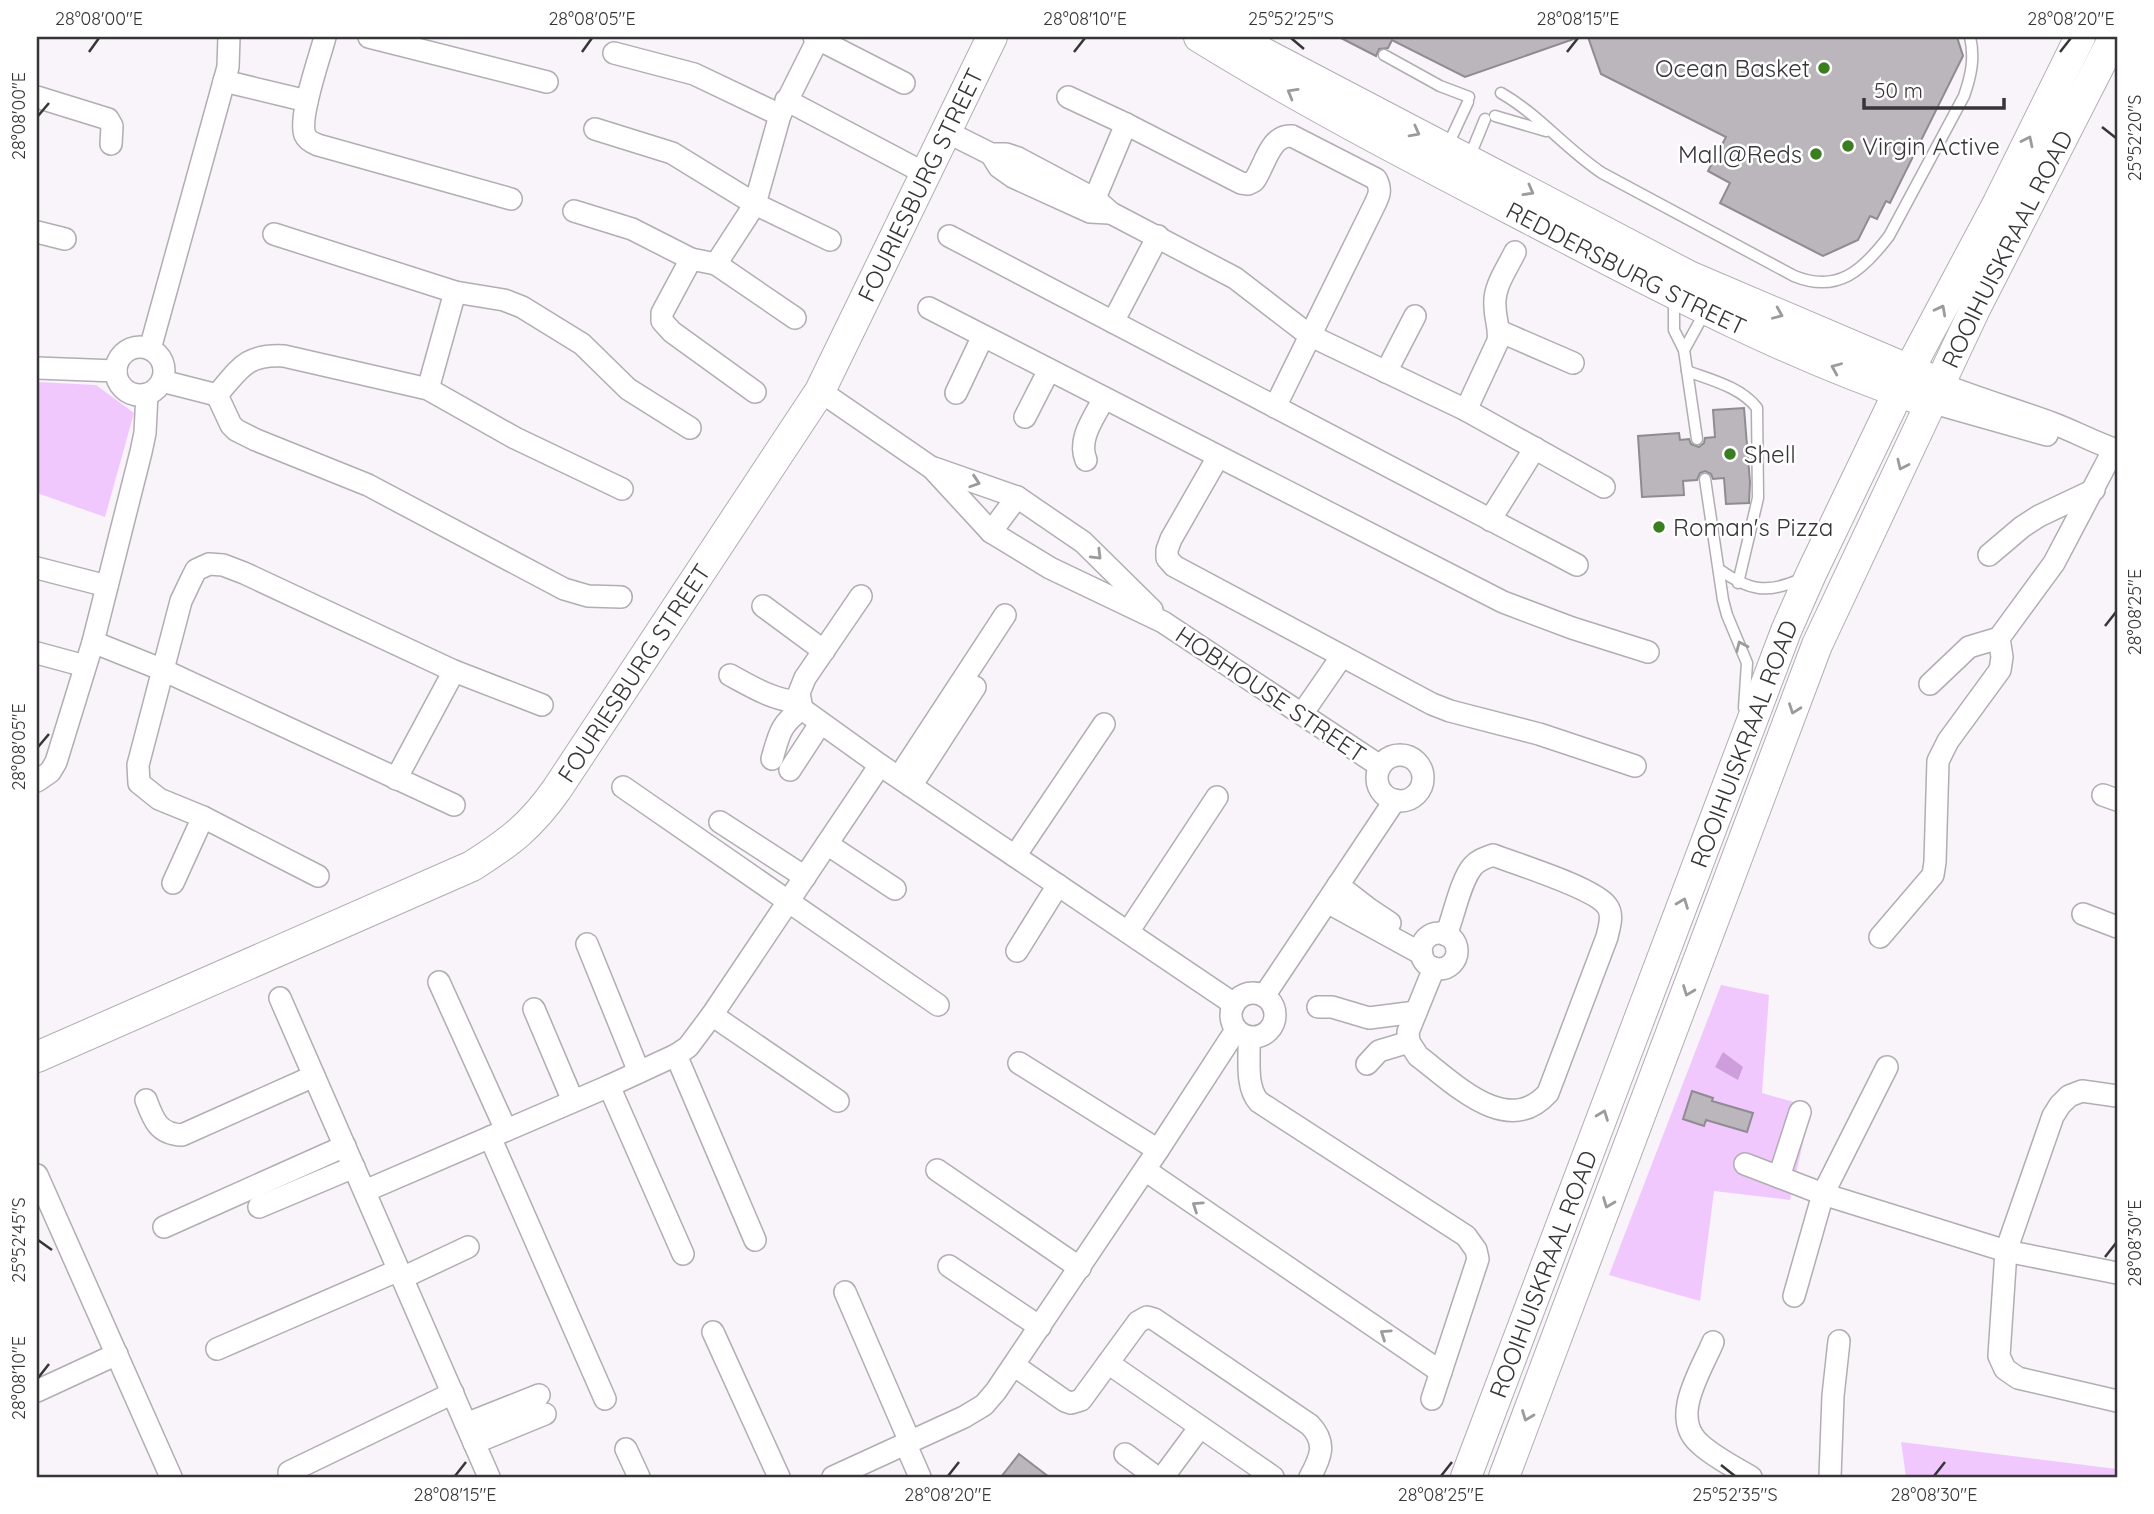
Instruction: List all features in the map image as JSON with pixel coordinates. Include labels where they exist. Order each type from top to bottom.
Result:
[{"type":"main road","name":"FOURIESBURG STREET","points":[[37,1057],[472,866],[530,824],[557,789],[820,391],[992,37]]},
{"type":"main road","name":"REDDERSBURG STREET","points":[[1199,37],[1351,127],[1453,165],[1693,296],[1841,371],[1904,381],[1934,392]]},
{"type":"main road","name":"REDDERSBURG STREET","points":[[1233,37],[1635,274],[1693,296]]},
{"type":"main road","name":"ROOIHUISKRAAL ROAD","points":[[1466,1477],[1786,631],[1904,381],[1998,203],[2080,37]]},
{"type":"main road","name":"ROOIHUISKRAAL ROAD","points":[[1504,1477],[1817,645],[1934,392],[2114,37]]},
{"type":"street","points":[[226,74],[229,37]]},
{"type":"street","points":[[150,349],[226,74],[244,37]]},
{"type":"street","points":[[326,37],[307,101],[305,134],[312,143],[511,199]]},
{"type":"street","points":[[369,37],[547,82]]},
{"type":"street","points":[[716,264],[755,204],[783,108],[816,38],[904,83]]},
{"type":"street","points":[[614,53],[694,74],[783,108],[926,174]]},
{"type":"street","points":[[226,74],[307,101]]},
{"type":"street","points":[[37,97],[108,120],[112,126],[111,144]]},
{"type":"street","points":[[1068,97],[1241,183],[1254,181],[1274,143],[1286,135],[1376,179],[1380,194],[1275,407]]},
{"type":"street","points":[[1098,208],[1126,124]]},
{"type":"street","points":[[595,129],[660,148],[755,204],[831,240]]},
{"type":"street","points":[[947,132],[991,154],[1009,155],[1037,178],[1158,236],[1235,278],[1309,335],[1466,410],[1604,487]]},
{"type":"street","points":[[574,211],[632,229],[691,259],[716,264],[795,318]]},
{"type":"street","points":[[274,234],[455,292],[505,300],[522,307],[582,344],[628,389],[690,428]]},
{"type":"street","points":[[949,236],[1577,565]]},
{"type":"street","points":[[1113,322],[1158,236]]},
{"type":"street","points":[[39,242],[65,239]]},
{"type":"street","points":[[1466,410],[1498,341],[1499,331],[1494,309],[1497,288],[1516,252]]},
{"type":"street","points":[[691,259],[664,306],[662,321],[672,332],[755,392]]},
{"type":"street","points":[[428,389],[455,292]]},
{"type":"street","points":[[929,307],[1503,602],[1559,624],[1648,652]]},
{"type":"street","points":[[1386,372],[1415,316]]},
{"type":"street","points":[[1499,331],[1573,363]]},
{"type":"street","points":[[956,393],[983,336]]},
{"type":"street","points":[[37,781],[50,772],[56,762],[93,642],[155,388],[164,373],[161,359],[150,349],[136,347],[127,350],[117,362],[117,379],[125,390],[133,394],[155,388],[217,395]]},
{"type":"street","points":[[217,395],[245,362],[268,355],[284,356],[428,389],[515,438],[622,489]]},
{"type":"street","points":[[37,368],[116,372]]},
{"type":"street","points":[[1025,417],[1049,370]]},
{"type":"street","name":"HOBHOUSE STREET","points":[[820,391],[932,468],[991,532],[1050,568],[1163,622],[1380,766]]},
{"type":"street","name":"REDDERSBURG STREET","points":[[1934,392],[1983,401],[2054,424],[2116,450]]},
{"type":"street","points":[[217,395],[231,425],[250,438],[368,485],[564,589],[588,596],[621,597]]},
{"type":"street","points":[[1086,460],[1083,439],[1104,398]]},
{"type":"street","points":[[1490,520],[1535,448]]},
{"type":"street","points":[[1930,684],[1969,647],[2000,638],[2054,563],[2116,450]]},
{"type":"street","points":[[1218,457],[1171,539],[1167,558],[1174,566],[1450,711],[1539,734],[1635,766]]},
{"type":"street","name":"HOBHOUSE STREET","points":[[932,468],[1017,497],[1083,542],[1163,622]]},
{"type":"street","points":[[1989,555],[2039,516],[2094,490]]},
{"type":"street","points":[[991,532],[1017,497]]},
{"type":"street","points":[[318,876],[203,817],[153,796],[142,787],[137,777],[181,601],[191,580],[202,566],[217,564],[244,573],[454,671],[542,705]]},
{"type":"street","points":[[37,568],[107,586]]},
{"type":"street","points":[[801,705],[799,693],[805,678],[861,596]]},
{"type":"street","points":[[763,606],[824,650]]},
{"type":"street","points":[[905,781],[1005,615]]},
{"type":"street","points":[[1880,937],[1933,875],[1938,761],[1948,741],[2000,670],[2000,638]]},
{"type":"street","points":[[93,642],[163,670],[454,805]]},
{"type":"street","points":[[37,653],[85,666]]},
{"type":"street","points":[[1302,714],[1342,656]]},
{"type":"street","points":[[905,781],[994,657]]},
{"type":"street","points":[[396,779],[454,671]]},
{"type":"street","points":[[730,675],[761,692],[801,705],[820,724],[1234,1004]]},
{"type":"street","points":[[801,705],[781,730],[781,765],[820,724]]},
{"type":"street","points":[[1015,856],[1104,724]]},
{"type":"street","name":"HOBHOUSE STREET","points":[[1402,755],[1416,761],[1423,778],[1418,793],[1404,801],[1395,800],[1388,798],[1377,782],[1380,766],[1392,756],[1402,755]]},
{"type":"street","points":[[365,1191],[609,1086],[677,1055],[688,1046],[712,1015],[880,765]]},
{"type":"street","points":[[623,787],[797,889]]},
{"type":"street","points":[[1128,932],[1217,797]]},
{"type":"street","name":"HOBHOUSE STREET","points":[[1264,996],[1395,800]]},
{"type":"street","points":[[667,802],[797,889]]},
{"type":"street","points":[[173,883],[203,817]]},
{"type":"street","points":[[720,822],[938,1005]]},
{"type":"street","points":[[827,844],[895,889]]},
{"type":"street","points":[[1332,893],[1369,909],[1427,955],[1447,967],[1456,958],[1456,944],[1446,935],[1437,934],[1427,955],[1416,1012],[1408,1032],[1409,1042],[1418,1056],[1480,1103],[1504,1110],[1520,1110],[1539,1103],[1548,1093],[1607,937],[1611,919],[1607,906],[1593,894],[1493,855],[1481,859],[1467,875],[1446,935]]},
{"type":"street","points":[[1017,951],[1058,885]]},
{"type":"street","points":[[2083,914],[2117,927]]},
{"type":"street","points":[[587,944],[639,1072]]},
{"type":"street","points":[[439,982],[605,1399]]},
{"type":"street","points":[[1242,1033],[1264,1035],[1273,1023],[1274,1008],[1264,996],[1244,995],[1234,1004],[1230,1017],[1242,1033],[1253,1095],[1466,1236],[1476,1250],[1478,1259],[1432,1399]]},
{"type":"street","points":[[281,998],[489,1477]]},
{"type":"street","points":[[1318,1007],[1332,1007],[1370,1018],[1416,1012]]},
{"type":"street","points":[[534,1009],[573,1101]]},
{"type":"street","points":[[712,1015],[838,1101]]},
{"type":"street","points":[[833,1477],[908,1444],[984,1405],[1015,1366],[1158,1150],[1242,1033]]},
{"type":"street","points":[[1367,1064],[1379,1051],[1409,1042]]},
{"type":"street","points":[[677,1055],[755,1240]]},
{"type":"street","points":[[1019,1063],[1158,1150]]},
{"type":"street","points":[[1794,1296],[1823,1194],[1887,1067]]},
{"type":"street","points":[[146,1100],[158,1127],[166,1132],[182,1135],[314,1076]]},
{"type":"street","points":[[609,1086],[683,1254]]},
{"type":"street","points":[[2117,1096],[2082,1091],[2069,1096],[2053,1116],[2006,1251],[1999,1337],[1999,1356],[2005,1369],[2018,1378],[2117,1401]]},
{"type":"street","points":[[1779,1177],[1801,1112]]},
{"type":"street","points":[[163,1227],[345,1146]]},
{"type":"street","points":[[1745,1164],[1823,1194],[2006,1251],[2117,1273]]},
{"type":"street","points":[[259,1207],[354,1167]]},
{"type":"street","points":[[937,1170],[1080,1268]]},
{"type":"street","points":[[1145,1170],[1441,1372]]},
{"type":"street","points":[[37,1175],[171,1477]]},
{"type":"street","points":[[217,1349],[468,1247]]},
{"type":"street","points":[[949,1266],[1041,1327]]},
{"type":"street","points":[[845,1292],[920,1477]]},
{"type":"street","points":[[1015,1366],[1065,1401],[1081,1400],[1138,1322],[1147,1317],[1154,1319],[1310,1424],[1322,1447],[1319,1461],[1310,1477]]},
{"type":"street","points":[[713,1332],[779,1477]]},
{"type":"street","points":[[1830,1477],[1833,1396],[1839,1341]]},
{"type":"street","points":[[1713,1342],[1689,1401],[1685,1416],[1689,1431],[1699,1444],[1751,1477]]},
{"type":"street","points":[[37,1391],[117,1354]]},
{"type":"street","points":[[1108,1363],[1273,1477]]},
{"type":"street","points":[[289,1472],[453,1393]]},
{"type":"street","points":[[470,1433],[542,1404]]},
{"type":"street","points":[[1163,1477],[1200,1427]]},
{"type":"street","points":[[626,1449],[639,1477]]},
{"type":"street","points":[[1125,1454],[1156,1477]]},
{"type":"lane","points":[[1501,93],[1526,110],[1581,159],[1602,173],[1794,276],[1809,282],[1825,283],[1842,279],[1857,271],[1874,256],[1889,236],[1964,96],[1973,57],[1970,37]]},
{"type":"lane","points":[[1384,55],[1469,100],[1453,165]]},
{"type":"lane","points":[[1453,165],[1490,118],[1549,131]]},
{"type":"lane","points":[[1693,296],[1684,350],[1697,439]]},
{"type":"lane","points":[[1684,350],[1674,330],[1693,296]]},
{"type":"lane","points":[[1687,370],[1740,393],[1750,399],[1757,408],[1758,498],[1738,583]]},
{"type":"lane","points":[[1705,479],[1727,615],[1747,663],[1748,676],[1737,761]]},
{"type":"lane","points":[[1720,570],[1738,583],[1758,588],[1780,588],[1811,574]]},
{"type":"shaded area","points":[[37,382],[96,385],[134,413],[105,517],[37,493]]},
{"type":"shaded area","points":[[1721,985],[1769,995],[1762,1093],[1811,1107],[1790,1200],[1714,1191],[1700,1301],[1609,1275]]},
{"type":"shaded area","points":[[1723,1052],[1743,1067],[1738,1080],[1715,1067]]},
{"type":"shaded area","points":[[1901,1442],[2117,1469],[2117,1477],[1906,1477]]},
{"type":"building","points":[[1339,37],[1574,39],[1465,77],[1392,40],[1388,48],[1379,49],[1376,56]]},
{"type":"building","name":"Mall@Reds","points":[[1588,37],[1957,37],[1963,56],[1890,203],[1886,201],[1877,219],[1870,216],[1858,240],[1823,256],[1720,203],[1730,183],[1708,171],[1726,137],[1601,74]]},
{"type":"building","points":[[1744,408],[1750,482],[1749,503],[1726,504],[1724,478],[1713,479],[1711,474],[1705,471],[1700,473],[1697,480],[1683,481],[1684,495],[1642,497],[1638,436],[1679,433],[1680,440],[1689,439],[1691,444],[1699,447],[1705,438],[1715,437],[1713,410]]},
{"type":"building","points":[[1692,1091],[1713,1098],[1712,1101],[1753,1113],[1747,1132],[1706,1120],[1704,1126],[1683,1119]]},
{"type":"building","points":[[1019,1454],[1049,1477],[1001,1477]]},
{"type":"place","name":"Ocean Basket","points":[[1824,68]]},
{"type":"place","name":"Virgin Active","points":[[1848,146]]},
{"type":"place","name":"Mall@Reds","points":[[1816,154]]},
{"type":"place","name":"Shell","points":[[1730,454]]},
{"type":"place","name":"Roman's Pizza","points":[[1659,527]]}]
